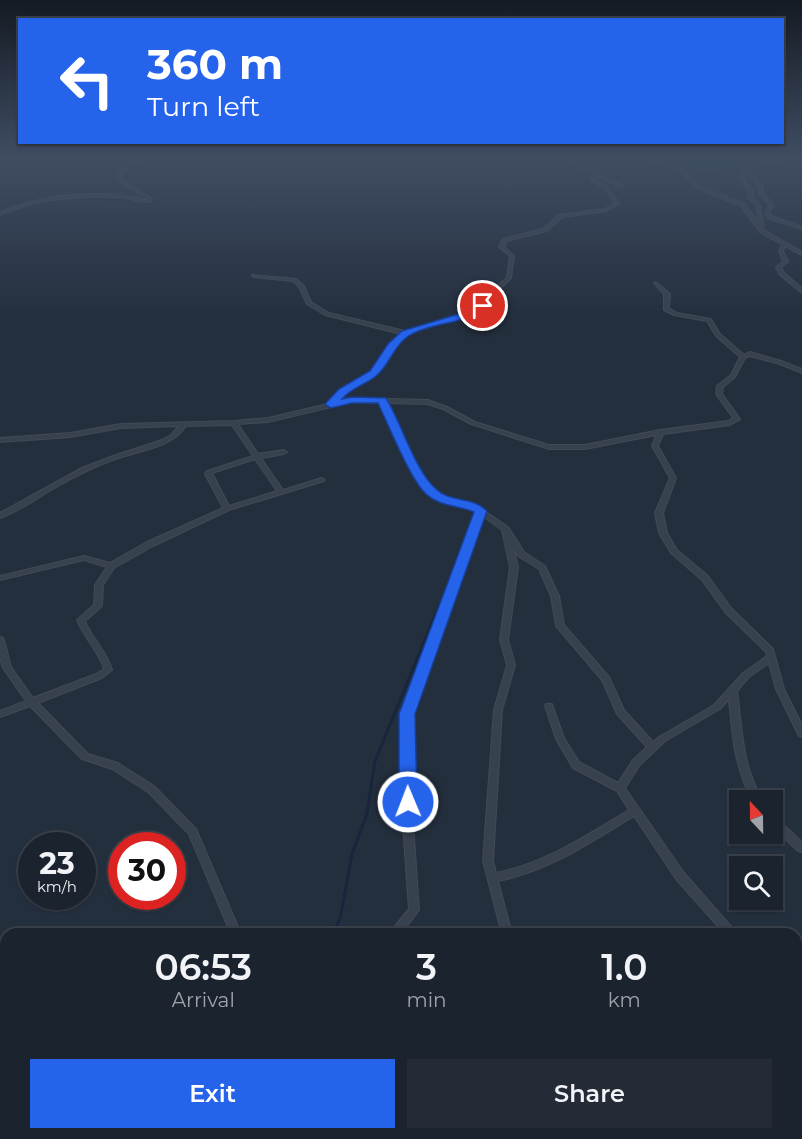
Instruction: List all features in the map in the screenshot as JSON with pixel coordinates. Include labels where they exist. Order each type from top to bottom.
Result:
[{"type":"street","points":[[331,404],[343,391],[374,373],[391,346],[405,333],[481,309],[511,275],[512,256],[501,247],[505,240],[544,230],[555,219],[567,214],[605,210]]},
{"type":"street","points":[[746,210],[762,231],[802,254]]},
{"type":"street","points":[[759,210],[762,231]]},
{"type":"street","points":[[769,210],[767,213],[770,217],[802,228]]},
{"type":"street","points":[[784,244],[782,251],[786,262],[778,267],[782,274],[802,291]]},
{"type":"street","points":[[254,276],[294,280],[301,286],[309,303],[327,314],[405,333]]},
{"type":"street","points":[[656,284],[667,294],[666,309],[675,314],[709,320],[718,335],[743,357]]},
{"type":"street","points":[[0,440],[70,435],[121,426],[234,423],[292,416],[352,400],[382,400],[428,402],[473,423],[549,447],[585,447],[660,432],[730,423],[736,419],[719,394],[720,386],[733,376],[743,357],[750,354],[802,371]]},
{"type":"street","points":[[382,400],[415,467],[431,492],[448,502],[466,504],[481,511],[512,537],[522,554],[543,568],[555,596],[560,626],[606,679],[620,712],[653,747]]},
{"type":"street","points":[[234,423],[281,492]]},
{"type":"street","points":[[0,516],[26,504],[74,473],[110,458],[172,438],[181,431],[184,424]]},
{"type":"street","points":[[660,432],[655,446],[673,478],[659,513],[663,533],[674,551],[705,578],[728,610],[770,651],[780,689],[802,734]]},
{"type":"street","points":[[227,508],[208,474],[213,470],[258,456],[284,452]]},
{"type":"street","points":[[0,714],[99,676],[108,670],[106,661],[90,639],[81,620],[98,606],[99,585],[111,566],[150,544],[227,508],[322,480]]},
{"type":"street","points":[[400,928],[414,910],[408,824],[407,714],[481,511]]},
{"type":"street","points":[[504,530],[514,567],[504,640],[511,665],[498,710],[488,861],[506,928]]},
{"type":"street","points":[[0,578],[84,558],[111,566]]},
{"type":"street","points":[[0,640],[4,669],[31,701],[85,757],[115,766],[151,789],[193,832],[233,928]]},
{"type":"street","points":[[620,788],[636,763],[662,739],[717,706],[733,692],[746,675],[772,657]]},
{"type":"street","points":[[733,692],[746,774],[753,790]]},
{"type":"street","points":[[549,706],[560,739],[576,765],[620,788],[680,876],[726,928]]},
{"type":"street","points":[[493,878],[518,875],[552,860],[635,811]]},
{"type":"street","points":[[783,830],[802,848]]},
{"type":"waterway","points":[[0,217],[12,210]]},
{"type":"waterway","points":[[439,607],[473,516]]},
{"type":"waterway","points":[[335,928],[340,919],[352,854],[367,814],[375,761],[439,606]]},
{"type":"route","points":[[408,802],[407,714],[481,511],[466,504],[448,502],[431,492],[415,467],[382,400],[352,400],[331,404],[343,391],[374,373],[391,346],[405,333],[458,315],[475,312],[483,306]]}]
